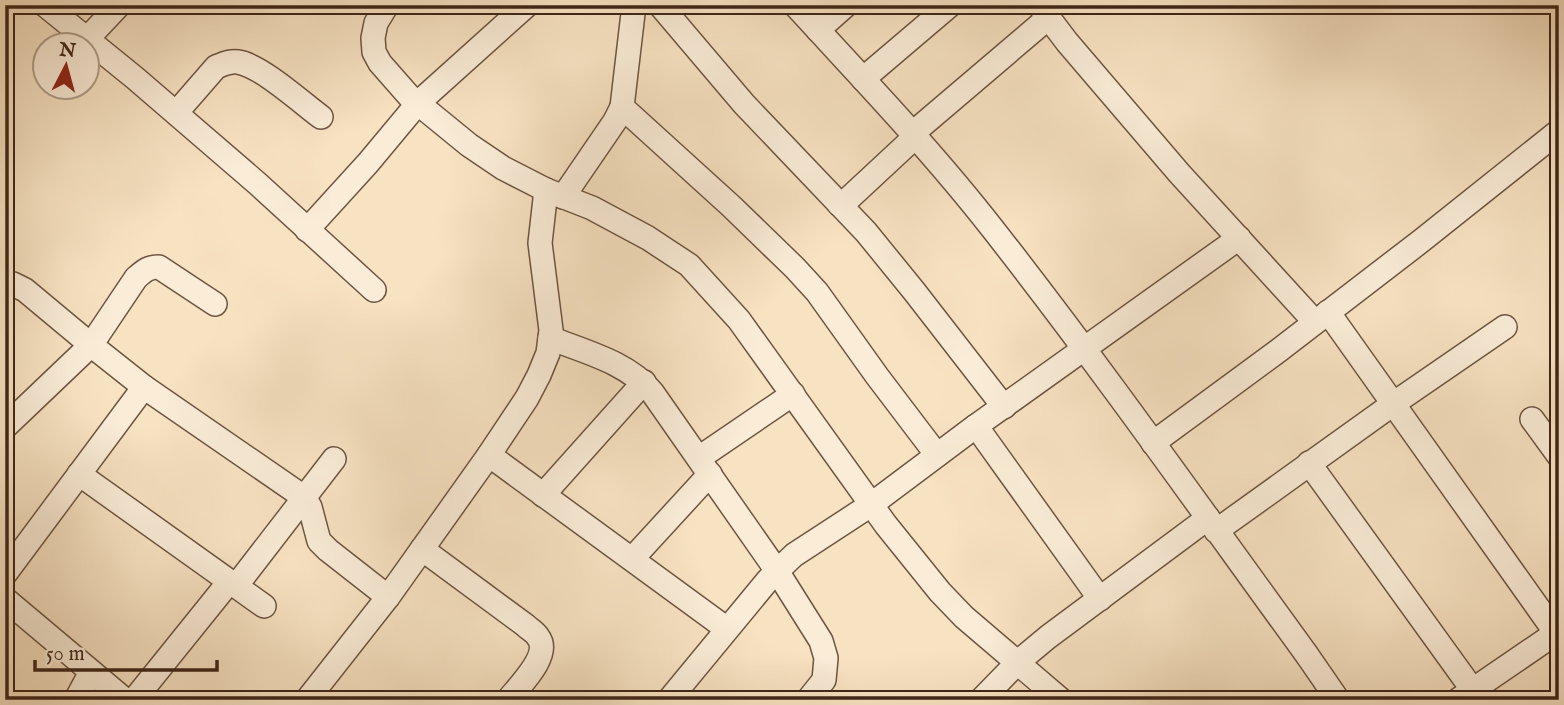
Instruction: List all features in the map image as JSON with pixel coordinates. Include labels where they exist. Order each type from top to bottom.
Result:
[{"type":"street","points":[[46,5],[79,32]]},
{"type":"street","points":[[94,32],[120,5]]},
{"type":"street","points":[[387,5],[376,23],[374,52],[380,63],[409,96],[469,145],[503,168],[592,208],[648,238],[689,265],[739,320],[872,504],[940,592],[964,617],[1061,700]]},
{"type":"street","points":[[307,230],[418,103],[527,5]]},
{"type":"street","points":[[307,700],[388,597],[527,398],[548,353],[551,330],[540,243],[555,193],[615,121],[622,107],[634,5]]},
{"type":"street","points":[[660,5],[744,104],[866,232],[1004,407]]},
{"type":"street","points":[[795,5],[914,134],[991,226],[1085,349],[1338,700]]},
{"type":"street","points":[[818,30],[846,5]]},
{"type":"street","points":[[863,79],[950,5]]},
{"type":"street","points":[[839,204],[845,202],[1043,12],[1179,173],[1239,239],[1322,317],[1393,404],[1557,632],[1470,696],[1309,463]]},
{"type":"street","points":[[102,51],[258,184],[374,290]]},
{"type":"street","points":[[176,113],[216,67],[233,61],[242,62],[268,77],[321,117]]},
{"type":"street","points":[[622,107],[731,206],[817,292],[937,455]]},
{"type":"street","points":[[1153,443],[1421,241],[1559,131]]},
{"type":"street","points":[[669,700],[768,580],[794,555],[872,504],[976,426],[1239,239]]},
{"type":"street","points":[[5,427],[91,345],[136,278],[150,267],[159,267],[215,304]]},
{"type":"street","points":[[5,284],[13,284],[25,290],[144,387],[305,498],[319,541],[388,597]]},
{"type":"street","points":[[981,700],[1018,662],[1100,599],[1309,463],[1506,327]]},
{"type":"street","points":[[550,338],[628,370],[644,382],[704,466],[777,571],[821,641],[826,658],[824,680],[808,700]]},
{"type":"street","points":[[543,495],[644,382]]},
{"type":"street","points":[[5,574],[144,387]]},
{"type":"street","points":[[632,559],[704,466],[793,394]]},
{"type":"street","points":[[1532,419],[1559,456]]},
{"type":"street","points":[[976,426],[1100,599]]},
{"type":"street","points":[[489,456],[727,629]]},
{"type":"street","points":[[134,700],[305,498],[334,459]]},
{"type":"street","points":[[79,474],[264,606]]},
{"type":"street","points":[[422,549],[538,637],[542,645],[535,666],[508,700]]},
{"type":"street","points":[[7,604],[125,700]]},
{"type":"street","points":[[76,700],[91,672]]}]
